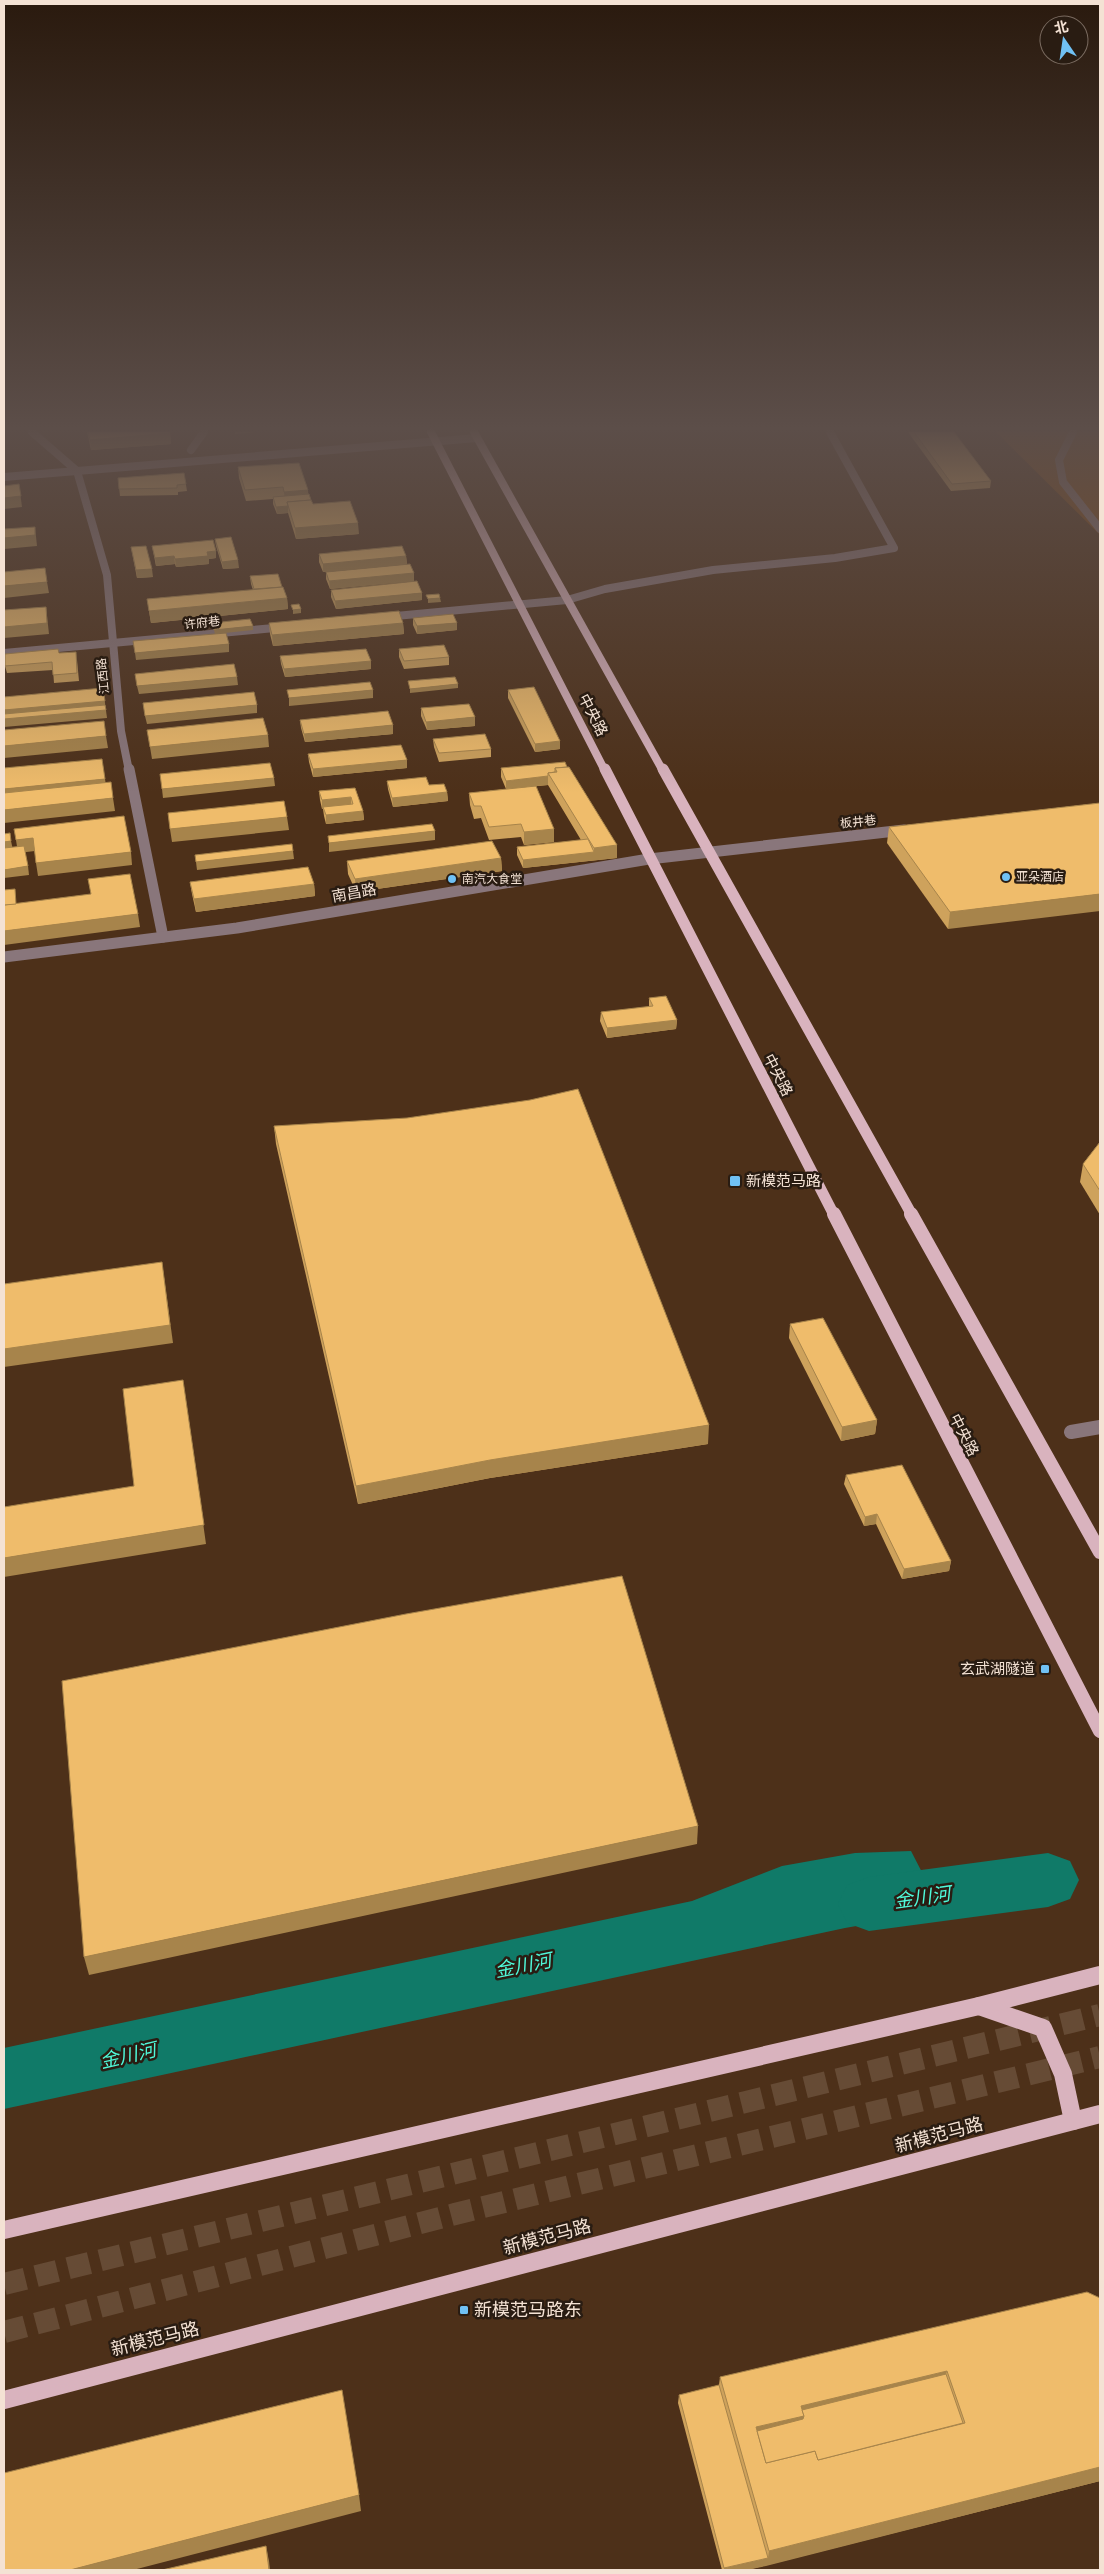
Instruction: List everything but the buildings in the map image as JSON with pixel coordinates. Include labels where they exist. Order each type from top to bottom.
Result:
[{"type":"main road","name":"中央路","points":[[492,552],[1100,1731]]},
{"type":"main road","points":[[540,552],[1100,1552]]},
{"type":"main road","points":[[4,2230],[979,2006],[1100,1975]]},
{"type":"main road","points":[[979,2006],[1043,2028],[1063,2074],[1074,2122]]},
{"type":"main road","name":"新模范马路","points":[[4,2400],[1100,2114]]},
{"type":"street","name":"江西路","points":[[100,552],[108,575],[112,644],[121,731],[163,937]]},
{"type":"street","points":[[380,618],[567,600],[605,589],[713,570],[835,558],[870,552]]},
{"type":"street","name":"许府巷","points":[[4,653],[291,626]]},
{"type":"street","name":"板井巷","points":[[708,852],[914,829]]},
{"type":"street","name":"南昌路","points":[[4,957],[237,928],[649,859],[708,852]]},
{"type":"street","points":[[1071,1432],[1100,1428]]},
{"type":"water","points":[[911,1851],[942,1911],[845,1928],[4,2109],[4,2048],[692,1901],[782,1866],[855,1853]]},
{"type":"waterway","name":"金川河","points":[[869,1904],[1048,1880]]},
{"type":"tunnel","points":[[4,2284],[1100,2015]]},
{"type":"tunnel","points":[[4,2332],[455,2214],[1100,2057]]},
{"type":"place","name":"亚朵酒店","points":[[1006,877]]},
{"type":"place","name":"南汽大食堂","points":[[452,879]]},
{"type":"place","name":"新模范马路","points":[[735,1181]]},
{"type":"place","name":"玄武湖隧道","points":[[1045,1669]]},
{"type":"place","name":"新模范马路东","points":[[464,2310]]}]
